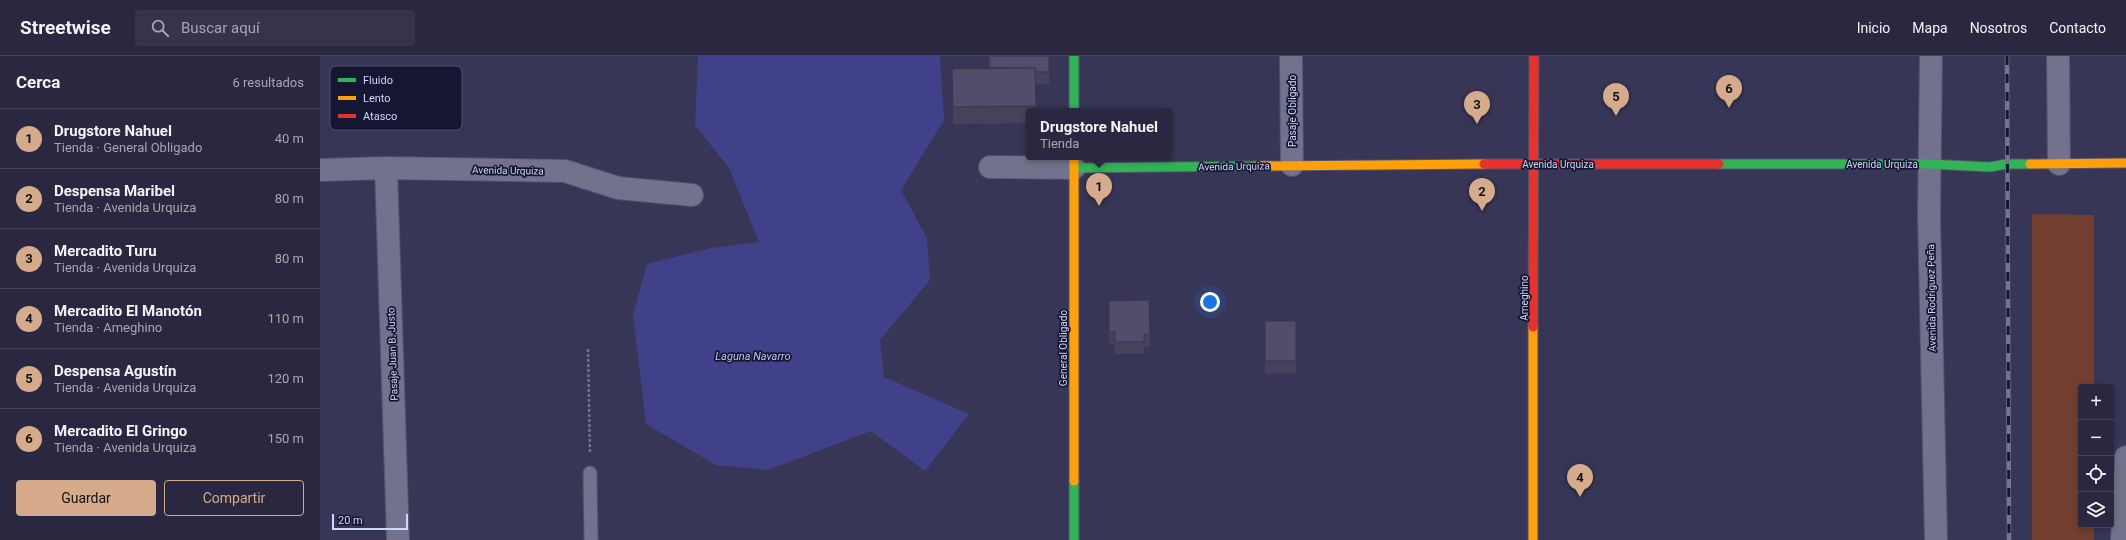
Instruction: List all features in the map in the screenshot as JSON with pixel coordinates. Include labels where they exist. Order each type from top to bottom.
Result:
[{"type":"street","points":[[1074,56],[1074,108]]},
{"type":"street","name":"Pasaje Obligado","points":[[1292,56],[1292,165]]},
{"type":"street","name":"Ameghino","points":[[1533,540],[1536,164],[1534,56]]},
{"type":"street","name":"Avenida Rodríguez Peña","points":[[1931,56],[1932,117],[1929,164],[1936,540]]},
{"type":"street","points":[[2058,56],[2059,164]]},
{"type":"street","name":"Avenida Urquiza","points":[[990,167],[1074,162],[1292,165],[1929,164],[1990,167],[2006,164],[2126,163]]},
{"type":"street","name":"General Obligado","points":[[1074,162],[1074,540]]},
{"type":"street","name":"Avenida Urquiza","points":[[320,170],[386,168],[565,170],[618,188],[692,194]]},
{"type":"street","name":"Pasaje Juan B. Justo","points":[[386,168],[398,540]]},
{"type":"street","points":[[2122,540],[2126,457]]},
{"type":"lane","points":[[590,473],[591,540]]},
{"type":"path","points":[[588,349],[590,473]]},
{"type":"shaded area","points":[[2032,214],[2094,215],[2094,384],[2078,384],[2078,528],[2094,528],[2094,540],[2032,540]]},
{"type":"water","name":"Laguna Navarro","points":[[698,56],[940,56],[944,120],[901,190],[927,238],[930,280],[880,340],[884,377],[969,414],[925,471],[871,431],[768,470],[716,465],[646,424],[633,315],[647,264],[711,248],[759,242],[729,168],[695,125]]},
{"type":"building","points":[[989,56],[1049,56],[1049,72],[1035,72],[1035,68],[989,68]]},
{"type":"building","points":[[1035,68],[1036,106],[953,107],[952,69]]},
{"type":"building","points":[[1149,300],[1150,334],[1144,335],[1144,342],[1115,342],[1115,332],[1109,332],[1109,301]]},
{"type":"building","points":[[1265,321],[1296,321],[1296,361],[1265,361]]},
{"type":"railway","points":[[2007,56],[2009,540]]},
{"type":"traffic: fast","points":[[1074,56],[1074,108]]},
{"type":"traffic: fast","points":[[1719,164],[1929,164],[1990,167],[2006,164],[2030,164]]},
{"type":"traffic: fast","points":[[1074,168],[1257,166]]},
{"type":"traffic: fast","points":[[1074,481],[1074,540]]},
{"type":"traffic: slow","points":[[1074,160],[1074,481]]},
{"type":"traffic: slow","points":[[2030,164],[2126,163]]},
{"type":"traffic: slow","points":[[1257,166],[1484,164]]},
{"type":"traffic: slow","points":[[1533,327],[1533,540]]},
{"type":"traffic: jam","points":[[1533,327],[1534,56]]},
{"type":"traffic: jam","points":[[1484,164],[1719,164]]},
{"type":"place","name":"Mercadito El Gringo","points":[[1729,108]]},
{"type":"place","name":"Despensa Agustín","points":[[1616,116]]},
{"type":"place","name":"Mercadito Turu","points":[[1477,124]]},
{"type":"place","name":"Drugstore Nahuel","points":[[1099,206]]},
{"type":"place","name":"Despensa Maribel","points":[[1482,211]]},
{"type":"place","name":"Mercadito El Manotón","points":[[1580,497]]}]
